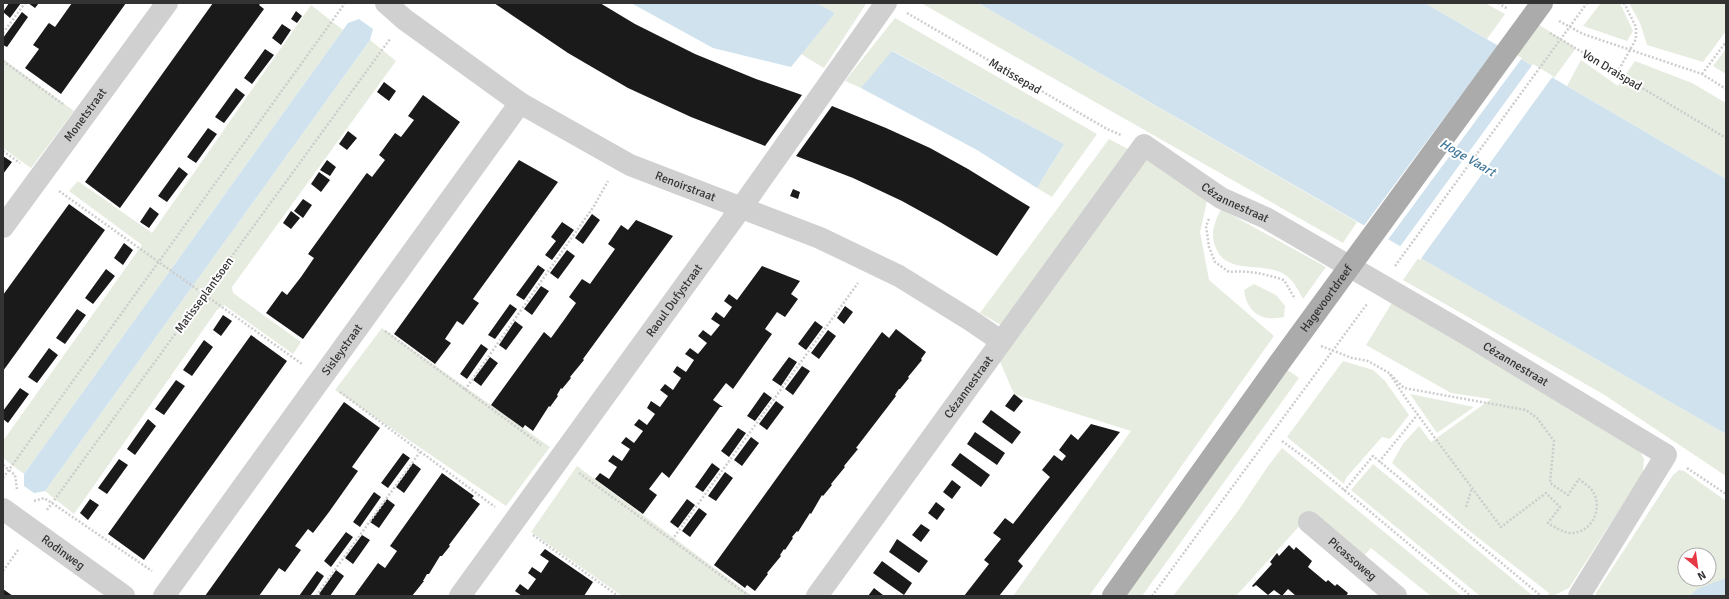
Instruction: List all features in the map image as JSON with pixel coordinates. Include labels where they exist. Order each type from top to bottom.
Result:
[{"type":"main road","name":"Hagevoortdreef","points":[[1113,596],[1280,362],[1549,11]]},
{"type":"street","name":"Monetstraat","points":[[3,227],[167,3]]},
{"type":"street","name":"Renoirstraat","points":[[386,3],[404,19],[520,103],[620,160],[820,238],[898,276],[970,320],[1001,341]]},
{"type":"street","name":"Raoul Dufystraat","points":[[460,596],[740,208],[894,7]]},
{"type":"street","name":"Sisleystraat","points":[[168,590],[520,103]]},
{"type":"street","name":"Cézannestraat","points":[[817,596],[1144,145],[1221,198],[1266,218],[1466,334],[1666,455]]},
{"type":"street","points":[[1579,596],[1666,455]]},
{"type":"street","name":"Rodinweg","points":[[3,509],[124,596]]},
{"type":"street","name":"Picassoweg","points":[[1309,522],[1396,596]]},
{"type":"path","points":[[3,33],[24,3]]},
{"type":"path","points":[[3,478],[346,3]]},
{"type":"path","points":[[1498,3],[1514,12]]},
{"type":"path","points":[[1393,269],[1587,3]]},
{"type":"path","points":[[1617,73],[1636,39],[1636,27],[1624,3]]},
{"type":"path","name":"Matissepad","points":[[894,7],[1107,129],[1144,145]]},
{"type":"path","name":"Von Draispad","points":[[1549,11],[1583,34],[1702,74],[1726,89]]},
{"type":"path","name":"Matisseplantsoen","points":[[3,571],[404,19]]},
{"type":"path","name":"Von Draispad","points":[[1548,32],[1726,138]]},
{"type":"path","points":[[1702,74],[1726,42]]},
{"type":"path","points":[[3,61],[83,118]]},
{"type":"path","points":[[3,151],[321,378],[618,596]]},
{"type":"path","points":[[465,390],[594,206],[620,160]]},
{"type":"path","points":[[1221,198],[1206,226],[1209,247],[1215,262],[1229,272],[1244,271],[1265,274],[1284,280],[1294,295],[1296,302]]},
{"type":"path","points":[[672,540],[872,263]]},
{"type":"path","points":[[1152,596],[1370,301]]},
{"type":"path","points":[[1317,344],[1352,358],[1368,361],[1389,373],[1404,388],[1526,410],[1537,418],[1554,441],[1550,483],[1568,495],[1579,479],[1591,489],[1596,499],[1598,512],[1592,523],[1583,530],[1572,534],[1558,529],[1548,523],[1560,507],[1546,493],[1501,527],[1389,373]]},
{"type":"path","points":[[1379,462],[1418,414]]},
{"type":"path","points":[[1282,441],[1312,463],[1471,596]]},
{"type":"path","points":[[316,596],[420,452]]},
{"type":"path","points":[[1666,455],[1726,494]]},
{"type":"path","points":[[1344,491],[1373,456],[1540,595],[1539,596]]},
{"type":"path","points":[[3,465],[15,475],[16,488],[22,492]]},
{"type":"path","points":[[1466,507],[1472,488]]},
{"type":"path","points":[[33,501],[44,498],[52,503],[168,590]]},
{"type":"shaded area","points":[[817,3],[866,4],[824,68],[801,54],[835,13]]},
{"type":"shaded area","points":[[921,3],[978,3],[1357,222],[1343,243]]},
{"type":"shaded area","points":[[1425,3],[1485,3],[1505,14],[1487,39]]},
{"type":"shaded area","points":[[1601,3],[1620,3],[1633,31],[1627,41],[1583,26]]},
{"type":"shaded area","points":[[1629,3],[1726,3],[1726,31],[1703,62],[1647,45],[1640,23]]},
{"type":"shaded area","points":[[311,5],[343,30],[24,474],[3,458],[3,441],[142,245],[69,191],[78,181],[152,233]]},
{"type":"shaded area","points":[[1523,15],[1576,48],[1554,78],[1499,47]]},
{"type":"shaded area","points":[[895,18],[1097,134],[1052,197],[1037,188],[1064,144],[893,51],[861,88],[845,81]]},
{"type":"shaded area","points":[[370,40],[396,61],[232,287],[233,293],[301,342],[293,354],[224,305],[217,310],[74,514],[45,491]]},
{"type":"shaded area","points":[[1726,49],[1726,74],[1713,66]]},
{"type":"shaded area","points":[[3,59],[74,111],[31,168],[3,148]]},
{"type":"shaded area","points":[[1581,60],[1618,86],[1635,61],[1692,83],[1726,103],[1726,179],[1567,86]]},
{"type":"shaded area","points":[[1109,139],[1132,151],[1001,325],[980,313]]},
{"type":"shaded area","points":[[1143,157],[1207,201],[1200,232],[1209,280],[1274,336],[1089,596],[1013,596],[1131,431],[1014,394],[998,357]]},
{"type":"shaded area","points":[[1221,209],[1326,267],[1303,299],[1294,283],[1284,274],[1271,269],[1234,264],[1226,261],[1220,255],[1215,246],[1213,232]]},
{"type":"shaded area","points":[[1419,257],[1726,434],[1726,476],[1603,394],[1403,280]]},
{"type":"shaded area","points":[[1254,284],[1276,295],[1285,306],[1284,317],[1262,317],[1252,310],[1248,305],[1244,290]]},
{"type":"shaded area","points":[[1392,303],[1638,447],[1644,459],[1643,473],[1569,588],[1553,596],[1547,596],[1549,593],[1467,529],[1392,463],[1403,444],[1419,426],[1431,442],[1491,399],[1451,393],[1366,345]]},
{"type":"shaded area","points":[[382,328],[550,447],[506,506],[335,390]]},
{"type":"shaded area","points":[[1343,361],[1373,370],[1385,381],[1409,415],[1390,439],[1382,437],[1346,478],[1344,484],[1287,437]]},
{"type":"shaded area","points":[[1286,369],[1299,378],[1142,596],[1120,596]]},
{"type":"shaded area","points":[[1410,394],[1474,407],[1437,433]]},
{"type":"shaded area","points":[[1282,448],[1462,596],[1431,596],[1371,548],[1363,557],[1312,512],[1236,596],[1173,596],[1238,511]]},
{"type":"shaded area","points":[[1373,464],[1532,595],[1480,596],[1351,490]]},
{"type":"shaded area","points":[[577,466],[752,596],[622,596],[531,532]]},
{"type":"shaded area","points":[[1679,470],[1684,471],[1726,501],[1726,596],[1596,596],[1596,593],[1673,475]]},
{"type":"water","points":[[631,3],[817,3],[835,13],[791,67],[713,48]]},
{"type":"water","name":"Hoge Vaart","points":[[978,3],[1425,3],[1726,179],[1726,434]]},
{"type":"water","points":[[359,19],[373,29],[370,40],[45,491],[34,493],[24,486],[24,474],[348,23]]},
{"type":"water","points":[[892,51],[1064,144],[1037,188],[977,150],[861,88]]},
{"type":"water","points":[[1726,578],[1726,596],[1690,596],[1697,589],[1702,587],[1717,587],[1717,581]]},
{"type":"pier","points":[[1499,44],[1522,58],[1387,241],[1363,227]]},
{"type":"pier","points":[[1533,64],[1553,76],[1420,260],[1399,248]]},
{"type":"building","points":[[9,3],[21,3],[10,18],[3,12]]},
{"type":"building","points":[[28,3],[39,3],[35,8]]},
{"type":"building","points":[[72,3],[126,3],[61,94],[25,68],[39,49],[33,45],[48,24],[49,23],[55,27]]},
{"type":"building","points":[[213,3],[261,3],[259,5],[264,9],[120,208],[85,182]]},
{"type":"building","points":[[494,3],[600,3],[635,24],[695,54],[756,79],[802,95],[765,146],[691,117],[628,88],[568,53]]},
{"type":"building","points":[[296,11],[302,16],[297,23],[291,19]]},
{"type":"building","points":[[22,12],[28,17],[7,47],[3,45],[3,38]]},
{"type":"building","points":[[282,24],[291,30],[281,45],[272,38]]},
{"type":"building","points":[[265,49],[274,55],[252,84],[244,78]]},
{"type":"building","points":[[384,82],[396,91],[389,101],[377,92]]},
{"type":"building","points":[[236,88],[245,95],[224,123],[215,117]]},
{"type":"building","points":[[423,95],[460,122],[303,339],[266,313],[282,291],[287,295],[301,277],[314,258],[308,254],[366,174],[367,173],[372,177],[385,160],[379,155],[395,133],[401,137],[414,120],[408,116]]},
{"type":"building","points":[[832,106],[930,148],[968,169],[1030,207],[997,256],[902,201],[853,178],[796,156]]},
{"type":"building","points":[[208,128],[217,134],[196,163],[187,157]]},
{"type":"building","points":[[348,131],[357,138],[347,150],[339,144]]},
{"type":"building","points":[[3,156],[12,162],[3,174]]},
{"type":"building","points":[[327,160],[336,167],[330,176],[320,170]]},
{"type":"building","points":[[519,160],[558,182],[473,299],[479,303],[463,325],[457,321],[445,339],[451,343],[435,364],[394,334]]},
{"type":"building","points":[[179,167],[188,174],[167,202],[158,196]]},
{"type":"building","points":[[319,172],[330,180],[321,192],[311,184]]},
{"type":"building","points":[[793,189],[800,192],[798,199],[790,196]]},
{"type":"building","points":[[303,199],[312,205],[303,218],[294,211]]},
{"type":"building","points":[[69,204],[105,230],[3,371],[3,295]]},
{"type":"building","points":[[150,207],[159,214],[149,228],[140,222]]},
{"type":"building","points":[[291,211],[300,218],[291,229],[283,223]]},
{"type":"building","points":[[592,214],[600,220],[583,244],[575,238]]},
{"type":"building","points":[[636,220],[673,236],[583,359],[584,360],[570,377],[571,378],[562,389],[561,388],[557,395],[558,396],[550,407],[549,406],[533,431],[525,425],[523,428],[491,405],[544,332],[551,338],[564,320],[576,303],[569,297],[582,279],[590,284],[615,249],[608,244],[621,225],[628,230]]},
{"type":"building","points":[[562,222],[574,230],[552,260],[545,255],[556,241],[551,237]]},
{"type":"building","points":[[124,243],[133,250],[123,265],[114,258]]},
{"type":"building","points":[[567,250],[575,256],[558,279],[550,273]]},
{"type":"building","points":[[538,265],[545,270],[524,300],[516,295]]},
{"type":"building","points":[[762,266],[800,281],[791,294],[798,299],[785,317],[777,312],[765,329],[772,334],[733,389],[726,383],[713,400],[723,407],[720,407],[669,478],[662,472],[649,489],[657,495],[643,514],[595,479],[600,473],[609,479],[617,467],[608,461],[613,455],[622,461],[630,449],[621,443],[626,437],[634,443],[643,431],[634,425],[639,419],[647,425],[655,414],[647,408],[651,401],[660,407],[668,396],[660,390],[665,384],[673,390],[681,378],[673,372],[677,366],[686,372],[694,360],[685,354],[690,348],[698,354],[707,343],[698,336],[703,330],[711,336],[720,325],[711,319],[716,312],[724,318],[732,307],[724,301],[729,294],[737,300]]},
{"type":"building","points":[[106,269],[115,276],[93,304],[85,298]]},
{"type":"building","points":[[541,286],[549,291],[532,315],[524,309]]},
{"type":"building","points":[[510,304],[517,309],[495,339],[488,335]]},
{"type":"building","points":[[845,306],[853,312],[844,324],[837,318]]},
{"type":"building","points":[[77,309],[86,315],[65,344],[56,338]]},
{"type":"building","points":[[223,315],[232,321],[221,336],[213,330]]},
{"type":"building","points":[[515,321],[523,327],[506,350],[499,345]]},
{"type":"building","points":[[815,321],[823,327],[806,350],[798,344]]},
{"type":"building","points":[[896,329],[926,352],[921,359],[922,360],[856,448],[858,449],[831,484],[832,485],[823,496],[822,495],[811,514],[810,513],[798,532],[797,531],[792,537],[793,538],[785,550],[784,549],[780,555],[781,556],[755,591],[747,585],[745,588],[714,565],[882,332],[889,338]]},
{"type":"building","points":[[828,330],[836,336],[819,359],[811,353]]},
{"type":"building","points":[[251,335],[287,361],[144,560],[108,534]]},
{"type":"building","points":[[204,340],[213,347],[192,376],[183,370]]},
{"type":"building","points":[[481,344],[488,349],[467,379],[460,374]]},
{"type":"building","points":[[49,348],[58,355],[37,383],[28,377]]},
{"type":"building","points":[[490,357],[498,363],[481,386],[473,380]]},
{"type":"building","points":[[789,357],[797,362],[781,386],[772,380]]},
{"type":"building","points":[[802,366],[810,371],[793,395],[785,389]]},
{"type":"building","points":[[176,380],[185,386],[164,415],[155,409]]},
{"type":"building","points":[[20,388],[29,394],[8,423],[3,419],[3,411]]},
{"type":"building","points":[[764,392],[772,398],[755,421],[747,416]]},
{"type":"building","points":[[1014,394],[1023,401],[1014,412],[1005,406]]},
{"type":"building","points":[[776,401],[784,407],[767,430],[759,424]]},
{"type":"building","points":[[344,402],[380,428],[352,467],[358,471],[329,512],[313,533],[308,529],[295,546],[301,550],[285,572],[279,568],[259,596],[205,596]]},
{"type":"building","points":[[991,410],[1021,432],[1012,444],[982,422]]},
{"type":"building","points":[[148,419],[156,426],[135,455],[127,449]]},
{"type":"building","points":[[1091,424],[1120,432],[1018,561],[1023,566],[999,596],[964,596],[989,564],[984,560],[1001,539],[993,533],[1005,518],[1013,524],[1050,477],[1042,470],[1054,455],[1062,461],[1066,456],[1059,450],[1071,434],[1078,440]]},
{"type":"building","points":[[738,428],[746,433],[729,457],[721,451]]},
{"type":"building","points":[[975,432],[1005,453],[997,465],[967,444]]},
{"type":"building","points":[[751,437],[759,443],[742,466],[734,460]]},
{"type":"building","points":[[403,453],[410,458],[388,488],[381,483]]},
{"type":"building","points":[[960,453],[990,475],[981,487],[951,465]]},
{"type":"building","points":[[119,459],[128,465],[107,494],[98,488]]},
{"type":"building","points":[[413,463],[421,469],[404,493],[396,487]]},
{"type":"building","points":[[712,463],[720,469],[703,492],[695,487]]},
{"type":"building","points":[[725,472],[733,478],[716,501],[708,496]]},
{"type":"building","points":[[442,473],[474,496],[472,498],[480,504],[449,545],[450,546],[442,556],[440,556],[429,574],[427,574],[424,581],[412,596],[354,596],[378,563],[385,568],[397,551],[390,546]]},
{"type":"building","points":[[952,480],[961,487],[952,499],[943,492]]},
{"type":"building","points":[[374,492],[381,497],[360,527],[353,522]]},
{"type":"building","points":[[90,499],[99,505],[88,520],[80,513]]},
{"type":"building","points":[[387,499],[395,505],[379,528],[370,522]]},
{"type":"building","points":[[687,499],[695,505],[678,528],[670,522]]},
{"type":"building","points":[[936,502],[945,509],[937,520],[928,513]]},
{"type":"building","points":[[699,508],[707,514],[690,537],[682,531]]},
{"type":"building","points":[[921,524],[930,530],[921,542],[912,535]]},
{"type":"building","points":[[346,532],[353,537],[331,567],[324,561]]},
{"type":"building","points":[[362,535],[370,540],[353,564],[345,558]]},
{"type":"building","points":[[897,539],[928,561],[919,573],[889,552]]},
{"type":"building","points":[[1289,545],[1294,550],[1296,547],[1312,561],[1308,567],[1326,582],[1328,580],[1335,586],[1337,584],[1348,593],[1346,596],[1296,596],[1288,589],[1282,596],[1274,590],[1268,595],[1256,585],[1253,587],[1252,586],[1272,564],[1270,562],[1277,553],[1279,556]]},
{"type":"building","points":[[545,549],[593,582],[584,596],[522,596],[515,591],[520,584],[528,590],[536,579],[528,573],[532,567],[541,573],[549,561],[540,555]]},
{"type":"building","points":[[882,561],[912,583],[904,595],[873,573]]},
{"type":"building","points":[[336,570],[344,576],[330,596],[322,596],[319,594]]},
{"type":"building","points":[[317,571],[324,576],[314,591],[310,596],[299,596]]},
{"type":"building","points":[[874,588],[883,595],[868,596]]},
{"type":"building","points":[[3,589],[13,596],[3,596]]}]
